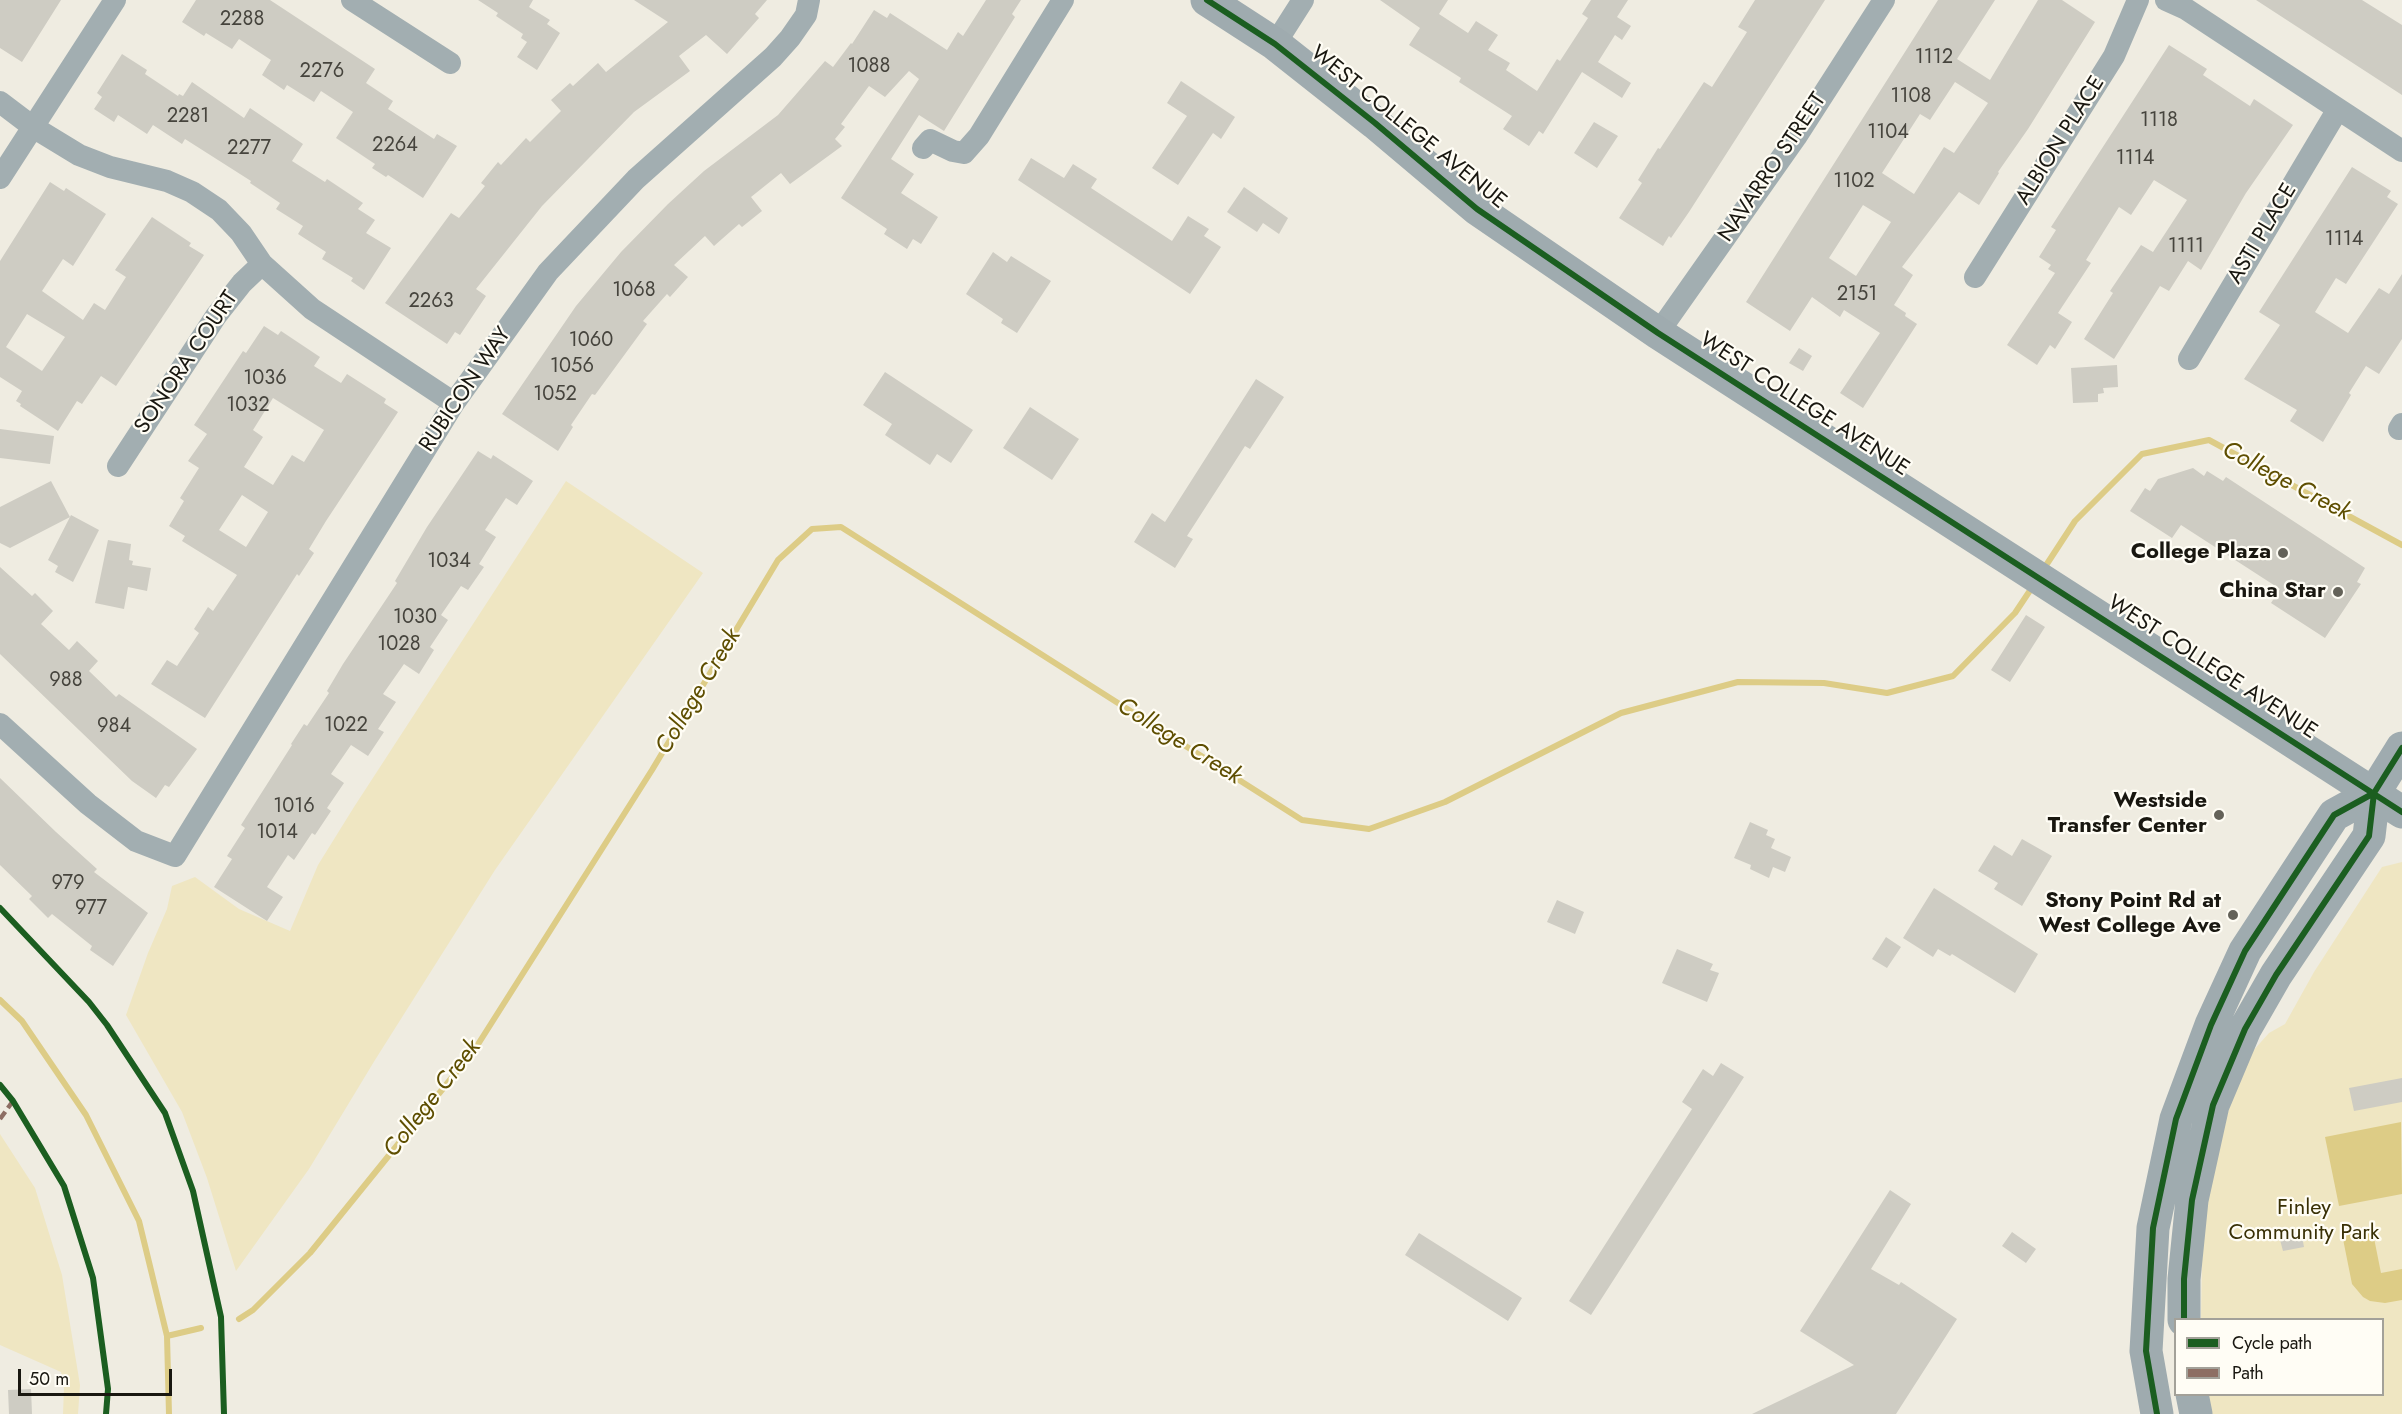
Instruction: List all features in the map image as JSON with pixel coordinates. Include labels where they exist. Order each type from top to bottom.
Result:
[{"type":"main road","name":"WEST COLLEGE AVENUE","points":[[1207,0],[1275,44],[1375,123],[1477,209],[1658,333],[2402,812]]},
{"type":"main road","points":[[2184,1318],[2184,1279],[2196,1183],[2213,1105],[2245,1029],[2276,975],[2369,836],[2374,793],[2402,748]]},
{"type":"main road","points":[[2157,1414],[2146,1351],[2153,1228],[2176,1119],[2211,1025],[2245,951],[2334,815],[2374,793]]},
{"type":"main road","points":[[2196,1183],[2188,1177],[2184,1162],[2194,1115],[2210,1071],[2214,1052],[2211,1025]]},
{"type":"main road","points":[[2192,1396],[2196,1414]]},
{"type":"street","points":[[0,178],[115,0]]},
{"type":"street","points":[[352,0],[450,63]]},
{"type":"street","name":"RUBICON WAY","points":[[0,724],[88,804],[136,841],[175,856],[454,403],[548,272],[636,179],[773,57],[806,15],[809,0]]},
{"type":"street","points":[[923,148],[930,140],[953,151],[964,153],[979,136],[1063,0]]},
{"type":"street","points":[[1275,44],[1303,0]]},
{"type":"street","name":"NAVARRO STREET","points":[[1658,333],[1796,137],[1884,0]]},
{"type":"street","name":"ALBION PLACE","points":[[1975,278],[2114,56],[2138,0]]},
{"type":"street","points":[[2166,0],[2186,9],[2402,151]]},
{"type":"street","points":[[0,102],[33,127],[79,155],[110,167],[167,181],[192,192],[219,210],[241,233],[262,264],[312,309],[454,403]]},
{"type":"street","name":"ASTI PLACE","points":[[2189,359],[2338,109]]},
{"type":"street","name":"SONORA COURT","points":[[118,466],[216,316],[242,283],[262,264]]},
{"type":"green space","points":[[566,481],[703,573],[495,870],[309,1169],[236,1271],[207,1178],[182,1112],[126,1015],[148,953],[167,909],[172,886],[195,877],[239,909],[290,931],[318,865]]},
{"type":"green space","name":"Finley Community Park","points":[[2402,862],[2402,1414],[2211,1414],[2208,1396],[2384,1396],[2384,1318],[2201,1318],[2202,1258],[2207,1205],[2227,1115],[2238,1082],[2252,1052],[2269,1033],[2285,1024],[2314,972],[2382,867]]},
{"type":"green space","points":[[0,1134],[35,1188],[62,1275],[80,1385],[78,1414],[63,1414],[64,1388],[61,1372],[0,1345]]},
{"type":"shaded area","points":[[2401,1122],[2402,1194],[2339,1206],[2325,1137]]},
{"type":"shaded area","points":[[2372,1228],[2381,1273],[2402,1269],[2402,1300],[2385,1303],[2370,1301],[2363,1297],[2352,1284],[2342,1234]]},
{"type":"building","points":[[0,0],[61,0],[22,62],[0,48]]},
{"type":"building","points":[[196,0],[270,0],[375,69],[366,83],[393,101],[388,109],[434,139],[437,134],[457,146],[423,198],[388,175],[386,177],[372,168],[375,164],[336,138],[353,112],[321,91],[314,102],[287,85],[284,90],[262,75],[271,60],[239,39],[232,49],[206,33],[204,36],[182,22]]},
{"type":"building","points":[[478,0],[533,0],[529,7],[550,20],[547,24],[560,33],[537,70],[517,57],[527,42],[521,38],[523,34],[496,16],[498,13]]},
{"type":"building","points":[[634,0],[767,0],[755,14],[759,18],[727,54],[706,35],[679,56],[690,71],[634,112],[542,206],[476,289],[486,296],[460,335],[455,332],[447,344],[385,303],[451,213],[459,218],[485,186],[481,183],[498,162],[501,165],[526,138],[530,142],[561,111],[551,100],[570,83],[573,86],[598,63],[606,72],[668,22]]},
{"type":"building","points":[[986,0],[1021,0],[1012,14],[1015,17],[944,131],[919,115],[891,159],[914,174],[901,193],[938,217],[921,244],[913,239],[907,249],[884,234],[887,229],[841,198],[919,79],[909,71],[885,97],[869,86],[841,124],[845,127],[835,139],[842,146],[790,184],[781,173],[751,197],[762,211],[742,227],[739,224],[714,246],[705,236],[674,265],[688,277],[670,297],[667,294],[643,321],[647,324],[595,395],[592,394],[571,425],[573,427],[558,451],[502,414],[576,306],[621,252],[704,171],[778,115],[825,61],[833,67],[852,44],[874,10],[887,18],[890,13],[947,50],[958,32],[963,36]]},
{"type":"building","points":[[1380,0],[1448,0],[1439,14],[1468,33],[1476,21],[1498,35],[1488,50],[1510,63],[1506,70],[1537,91],[1557,59],[1560,61],[1588,18],[1582,14],[1591,0],[1628,0],[1617,17],[1631,26],[1622,40],[1615,35],[1598,62],[1631,83],[1622,98],[1582,72],[1543,134],[1539,131],[1529,146],[1503,129],[1512,116],[1459,82],[1461,78],[1409,45],[1420,28]]},
{"type":"building","points":[[1755,0],[1825,0],[1689,212],[1663,246],[1619,218],[1642,183],[1638,180],[1658,148],[1660,149],[1704,82],[1712,87],[1747,32],[1738,27]]},
{"type":"building","points":[[1938,0],[1995,0],[1957,59],[1990,80],[2038,0],[2062,0],[2095,22],[1979,205],[1959,192],[1902,267],[1913,275],[1894,305],[1917,324],[1863,408],[1840,393],[1880,333],[1844,310],[1840,317],[1812,297],[1790,331],[1746,302]],"holes":[[[1955,82],[1988,103],[1954,153],[1944,147],[1914,194],[1882,173],[1920,114],[1930,120]],[[1863,205],[1891,222],[1856,276],[1829,258]]]},
{"type":"building","points":[[2256,0],[2362,0],[2402,25],[2402,95]]},
{"type":"building","points":[[2169,45],[2207,69],[2203,75],[2250,106],[2254,99],[2293,125],[2246,193],[2201,270],[2188,261],[2169,291],[2160,286],[2114,359],[2084,339],[2113,293],[2110,291],[2141,245],[2153,252],[2187,200],[2154,180],[2131,215],[2119,207],[2086,260],[2091,263],[2058,313],[2072,322],[2055,349],[2050,345],[2037,365],[2007,345],[2055,273],[2048,269],[2051,265],[2039,257],[2056,230],[2051,227]]},
{"type":"building","points":[[122,54],[147,70],[145,74],[178,96],[179,94],[183,96],[192,82],[244,118],[250,108],[303,144],[292,161],[325,182],[327,179],[363,203],[358,209],[375,220],[366,233],[391,248],[364,290],[351,281],[353,278],[322,259],[326,252],[298,234],[303,226],[276,209],[280,203],[250,183],[251,181],[185,139],[182,144],[153,125],[147,134],[118,115],[114,122],[94,109],[102,97],[97,93]]},
{"type":"building","points":[[1181,81],[1235,117],[1221,139],[1213,133],[1178,185],[1152,168],[1187,116],[1167,103]]},
{"type":"building","points":[[1594,122],[1618,136],[1597,168],[1574,153]]},
{"type":"building","points":[[1031,158],[1064,178],[1073,164],[1097,179],[1091,188],[1172,241],[1188,216],[1209,229],[1204,236],[1221,247],[1190,294],[1018,180]]},
{"type":"building","points":[[2352,167],[2391,191],[2387,197],[2398,204],[2346,284],[2336,278],[2315,312],[2348,333],[2379,288],[2389,294],[2402,274],[2402,339],[2379,374],[2366,366],[2323,442],[2290,421],[2297,410],[2244,379],[2280,325],[2259,312]]},
{"type":"building","points":[[50,182],[64,191],[66,188],[106,214],[73,266],[63,259],[42,291],[83,320],[94,303],[105,310],[126,277],[115,270],[152,217],[191,243],[189,246],[204,255],[116,386],[101,376],[82,404],[77,401],[58,431],[20,406],[21,404],[16,401],[22,391],[0,377],[0,261]],"holes":[[[27,314],[65,337],[42,371],[6,347]]]},
{"type":"building","points":[[1244,187],[1288,218],[1279,234],[1263,223],[1257,232],[1227,212]]},
{"type":"building","points":[[993,252],[1007,262],[1011,256],[1051,281],[1017,333],[1001,323],[1003,319],[966,294]]},
{"type":"building","points":[[264,326],[278,335],[281,331],[320,357],[314,366],[341,383],[347,374],[386,399],[384,403],[398,412],[309,549],[314,553],[299,576],[297,574],[205,718],[151,684],[167,660],[177,666],[199,633],[194,629],[208,607],[213,611],[237,575],[182,541],[185,536],[169,526],[184,501],[180,498],[199,468],[188,461],[207,434],[194,425],[243,351],[246,353]],"holes":[[[273,398],[324,430],[304,462],[292,455],[273,485],[244,467],[263,437],[253,430]],[[242,495],[268,512],[246,547],[219,530]]]},
{"type":"building","points":[[1799,348],[1812,356],[1803,371],[1789,363]]},
{"type":"building","points":[[2117,365],[2118,387],[2103,388],[2104,393],[2098,394],[2098,402],[2073,403],[2071,368]]},
{"type":"building","points":[[885,372],[973,430],[951,463],[937,454],[930,465],[885,435],[892,424],[863,405]]},
{"type":"building","points":[[1256,379],[1284,397],[1250,449],[1245,446],[1187,536],[1193,539],[1175,568],[1134,542],[1152,513],[1165,522]]},
{"type":"building","points":[[1030,407],[1079,439],[1052,480],[1003,448]]},
{"type":"building","points":[[0,429],[54,436],[50,464],[0,458]]},
{"type":"building","points":[[478,451],[491,459],[493,455],[533,481],[517,505],[506,498],[485,530],[496,537],[479,564],[484,567],[468,590],[461,586],[441,615],[448,620],[430,647],[434,650],[419,674],[404,664],[383,694],[396,702],[378,729],[384,732],[368,756],[351,745],[331,774],[344,783],[327,808],[331,811],[315,835],[312,833],[294,860],[288,855],[267,887],[283,897],[267,921],[214,887],[232,859],[227,856],[245,828],[241,825],[291,744],[304,724],[307,726],[329,693],[327,691],[397,583],[395,581],[427,527]]},
{"type":"building","name":"College Plaza","points":[[2193,468],[2204,476],[2207,471],[2223,481],[2226,477],[2365,568],[2357,582],[2361,584],[2325,638],[2271,603],[2280,589],[2181,525],[2172,538],[2130,511],[2145,488],[2150,491],[2158,479]]},
{"type":"building","points":[[51,481],[70,517],[10,548],[0,543],[0,507]]},
{"type":"building","points":[[71,515],[99,530],[73,582],[55,572],[58,566],[48,560]]},
{"type":"building","points":[[108,540],[131,544],[129,560],[133,561],[132,565],[151,568],[147,591],[128,587],[124,609],[95,603]]},
{"type":"building","points":[[0,567],[32,596],[35,593],[53,611],[41,624],[69,650],[77,641],[98,661],[89,671],[116,697],[119,694],[197,749],[169,787],[165,785],[156,798],[132,781],[0,654]]},
{"type":"building","points":[[2026,615],[2045,627],[2010,682],[1991,670]]},
{"type":"building","points":[[0,778],[97,869],[94,872],[148,913],[113,966],[90,950],[92,946],[52,914],[48,918],[29,899],[32,896],[0,865]]},
{"type":"building","points":[[1750,822],[1768,830],[1766,835],[1775,839],[1771,848],[1791,857],[1785,872],[1773,867],[1769,878],[1750,869],[1751,865],[1734,858]]},
{"type":"building","points":[[2022,839],[2052,856],[2022,906],[1994,889],[1998,883],[1978,871],[1994,845],[2012,856]]},
{"type":"building","points":[[1934,888],[2038,954],[2015,993],[1952,954],[1950,956],[1938,949],[1933,957],[1903,938]]},
{"type":"building","points":[[1557,900],[1584,912],[1575,934],[1547,922]]},
{"type":"building","points":[[1886,937],[1901,947],[1887,968],[1872,959]]},
{"type":"building","points":[[1677,949],[1713,964],[1710,970],[1719,973],[1707,1002],[1662,983]]},
{"type":"building","points":[[1721,1063],[1744,1077],[1591,1315],[1569,1301],[1692,1109],[1682,1102],[1703,1069],[1713,1076]]},
{"type":"building","points":[[2402,1078],[2402,1102],[2354,1111],[2349,1088]]},
{"type":"building","points":[[1890,1190],[1911,1204],[1871,1269],[1899,1285],[1901,1282],[1957,1319],[1896,1414],[1752,1414],[1854,1365],[1800,1331]]},
{"type":"building","points":[[2301,1231],[2304,1247],[2283,1251],[2279,1236]]},
{"type":"building","points":[[2012,1232],[2036,1249],[2026,1263],[2002,1246]]},
{"type":"building","points":[[1419,1233],[1522,1298],[1508,1321],[1405,1255]]},
{"type":"building","points":[[31,1389],[32,1414],[9,1414],[8,1390]]},
{"type":"waterway","name":"College Creek","points":[[2043,570],[2075,521],[2142,454],[2209,440],[2402,545]]},
{"type":"waterway","name":"College Creek","points":[[239,1319],[253,1310],[310,1253],[475,1049],[652,770],[778,560],[812,529],[841,527],[1302,820],[1369,829],[1445,802],[1621,713],[1738,682],[1824,683],[1887,693],[1953,676],[2015,613],[2033,586]]},
{"type":"waterway","points":[[0,1000],[22,1021],[86,1115],[139,1221],[167,1336],[169,1414]]},
{"type":"waterway","name":"College Creek","points":[[167,1336],[201,1328]]},
{"type":"marked path","points":[[0,1119],[13,1101]]},
{"type":"cycle path","points":[[1207,0],[1275,44],[1375,123],[1477,209],[1658,333],[2402,812]]},
{"type":"cycle path","points":[[2184,1318],[2184,1279],[2192,1200],[2213,1105],[2245,1029],[2276,975],[2369,836],[2374,793],[2402,748]]},
{"type":"cycle path","points":[[2157,1414],[2146,1351],[2153,1228],[2176,1119],[2211,1025],[2245,951],[2334,815],[2374,793]]},
{"type":"cycle path","points":[[0,908],[89,1002],[107,1025],[165,1113],[193,1191],[221,1317],[224,1414]]},
{"type":"cycle path","points":[[0,1085],[13,1101],[64,1186],[93,1278],[108,1389],[106,1414]]},
{"type":"place","name":"College Plaza","points":[[2283,553]]},
{"type":"place","name":"China Star","points":[[2338,592]]},
{"type":"place","name":"Westside Transfer Center","points":[[2219,815]]},
{"type":"place","name":"Stony Point Rd at West College Ave","points":[[2233,915]]}]
